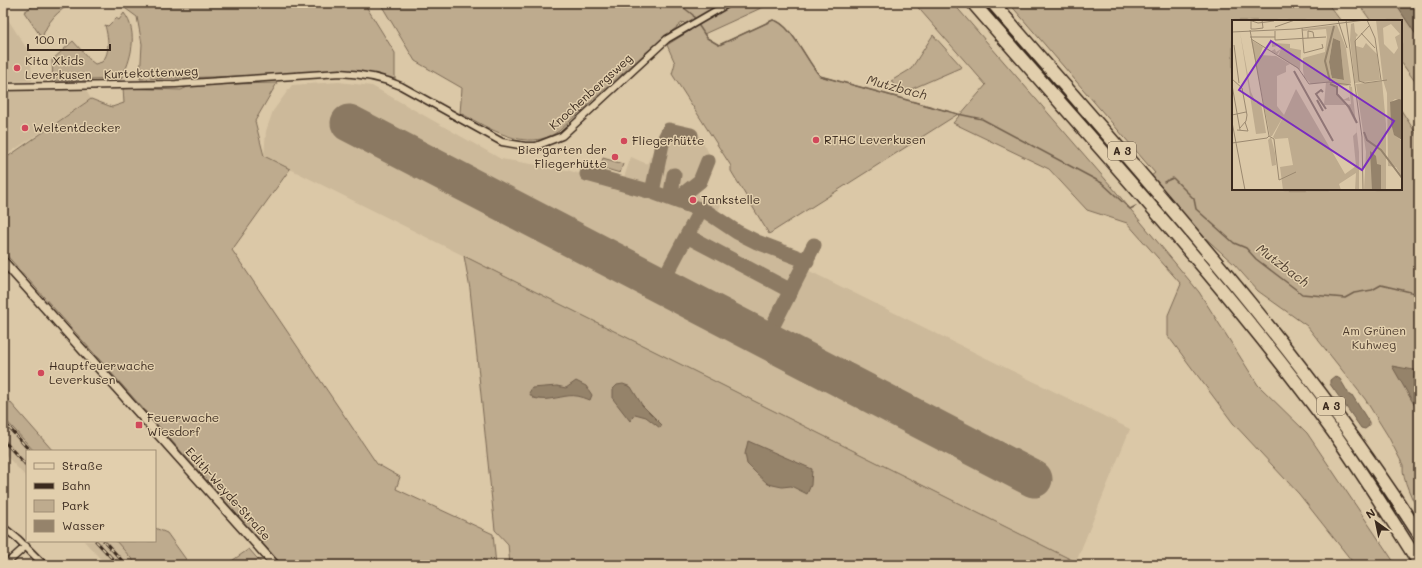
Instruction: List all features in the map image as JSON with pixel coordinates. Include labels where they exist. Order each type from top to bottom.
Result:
[{"type":"highway","name":"A 3","points":[[973,3],[1239,310],[1334,434],[1419,563]]},
{"type":"highway","name":"A 3","points":[[992,3],[1140,171],[1253,305],[1345,424],[1419,534]]},
{"type":"street","name":"Knochenbergsweg","points":[[300,76],[340,73],[363,74],[388,80],[502,142],[525,146],[536,146],[562,136],[656,49],[691,24],[729,3]]},
{"type":"street","name":"Kurtekottenweg","points":[[3,87],[176,84],[300,76]]},
{"type":"street","name":"Edith-Weyde-Straße","points":[[3,261],[275,565]]},
{"type":"street","points":[[3,527],[26,546],[44,565]]},
{"type":"street","points":[[5,565],[26,546]]},
{"type":"shaded area","name":"Kita Xkids Leverkusen","points":[[3,12],[31,55],[32,81],[3,82]]},
{"type":"shaded area","points":[[339,82],[372,86],[501,159],[567,170],[621,186],[631,157],[647,164],[666,125],[697,131],[713,161],[698,194],[721,205],[712,223],[1130,429],[1076,562],[264,156],[266,131],[273,111],[292,85]]},
{"type":"shaded area","name":"Weltentdecker","points":[[84,87],[91,99],[3,157],[3,90]]},
{"type":"shaded area","points":[[3,417],[33,450],[26,450],[26,477],[3,452]]},
{"type":"shaded area","points":[[85,542],[117,542],[137,565],[106,565]]},
{"type":"green space","points":[[37,3],[73,3],[54,17],[44,32],[42,38],[24,12]]},
{"type":"green space","points":[[118,3],[364,3],[395,53],[395,80],[360,71],[140,79],[142,44],[137,17]]},
{"type":"green space","points":[[380,3],[772,3],[704,34],[707,38],[719,45],[773,20],[780,23],[792,35],[820,76],[958,114],[769,234],[731,171],[731,166],[672,74],[675,63],[667,45],[691,30],[683,22],[643,55],[559,131],[547,137],[534,140],[508,136],[460,113],[462,88],[415,61]]},
{"type":"green space","points":[[914,3],[953,3],[1112,187],[1199,292],[1258,385],[1307,433],[1396,565],[1355,565],[1299,494],[1233,423],[1168,336],[1168,315],[1181,284],[1127,223],[1087,210],[1049,169],[953,123],[986,85]]},
{"type":"green space","name":"Am Grünen Kuhweg","points":[[1009,3],[1327,3],[1340,20],[1232,20],[1232,190],[1402,190],[1402,112],[1419,138],[1419,513],[1406,484],[1403,465],[1388,436],[1365,399],[1307,326],[1258,291],[1234,264],[1201,234],[1151,176],[1155,173]]},
{"type":"green space","points":[[1358,3],[1395,3],[1419,39],[1419,87],[1402,63],[1402,20],[1370,20]]},
{"type":"green space","points":[[124,13],[129,21],[131,29],[132,46],[128,64],[121,79],[53,81],[52,60],[73,41],[95,64],[102,62],[108,49],[108,39],[105,25],[108,26],[116,18],[119,20]]},
{"type":"green space","points":[[933,35],[962,67],[900,94],[891,81],[911,69]]},
{"type":"green space","points":[[277,83],[255,121],[264,156],[290,169],[232,250],[377,464],[400,477],[396,489],[493,534],[496,565],[282,565],[3,251],[3,160],[91,99],[112,107],[124,103],[123,88],[181,90],[192,85]]},
{"type":"green space","points":[[603,158],[623,164],[620,173],[600,167]]},
{"type":"green space","points":[[464,256],[1082,565],[510,565],[508,544],[495,530],[470,289]]},
{"type":"green space","points":[[3,394],[52,450],[33,450],[3,417]]},
{"type":"green space","points":[[156,528],[167,533],[190,565],[137,565],[117,542],[156,542]]},
{"type":"green space","points":[[249,549],[263,565],[226,565]]},
{"type":"water","points":[[1395,3],[1419,3],[1419,39]]},
{"type":"water","points":[[1392,366],[1419,371],[1419,413]]},
{"type":"water","points":[[1335,376],[1340,379],[1350,396],[1352,395],[1369,422],[1369,426],[1365,429],[1361,428],[1330,384],[1330,380]]},
{"type":"water","points":[[576,381],[586,386],[592,395],[590,400],[578,396],[539,399],[533,398],[529,393],[532,388],[557,386],[566,388]]},
{"type":"water","points":[[623,384],[631,387],[642,405],[662,425],[660,428],[646,417],[635,414],[630,421],[613,399],[613,389],[617,385]]},
{"type":"water","points":[[748,441],[812,469],[811,485],[807,494],[791,486],[782,487],[768,484],[747,464],[745,454]]},
{"type":"waterway","name":"Mutzbach","points":[[678,3],[693,15],[695,20]]},
{"type":"waterway","name":"Mutzbach","points":[[697,23],[707,38],[719,45],[773,20],[780,23],[792,35],[820,76],[958,114],[982,119],[1102,183],[1130,209],[1136,206]]},
{"type":"waterway","name":"Mutzbach","points":[[1164,182],[1173,178],[1194,199],[1196,209],[1234,243],[1246,248],[1256,259],[1302,294],[1345,298],[1354,293],[1372,290],[1381,285],[1419,294]]},
{"type":"taxiway","points":[[691,135],[669,130],[662,144],[652,192],[707,212],[737,232],[757,242],[807,261]]},
{"type":"taxiway","points":[[676,200],[700,181],[708,161]]},
{"type":"taxiway","points":[[587,174],[652,192]]},
{"type":"taxiway","points":[[670,198],[674,175]]},
{"type":"taxiway","points":[[661,284],[701,209]]},
{"type":"taxiway","points":[[687,236],[791,291]]},
{"type":"taxiway","points":[[766,339],[814,245]]},
{"type":"runway","points":[[349,123],[1034,479]]},
{"type":"railway","points":[[3,421],[29,450]]},
{"type":"railway","points":[[3,440],[26,465]]},
{"type":"railway","points":[[97,542],[118,565]]},
{"type":"railway","points":[[105,542],[126,565]]},
{"type":"place","name":"Kita Xkids Leverkusen","points":[[17,68]]},
{"type":"place","name":"Weltentdecker","points":[[25,128]]},
{"type":"place","name":"RTHC Leverkusen","points":[[816,140]]},
{"type":"place","name":"Fliegerhütte","points":[[624,141]]},
{"type":"place","name":"Biergarten der Fliegerhütte","points":[[615,157]]},
{"type":"place","name":"Tankstelle","points":[[693,200]]},
{"type":"place","name":"Hauptfeuerwache Leverkusen","points":[[41,373]]},
{"type":"place","name":"Feuerwache Wiesdorf","points":[[139,425]]}]
